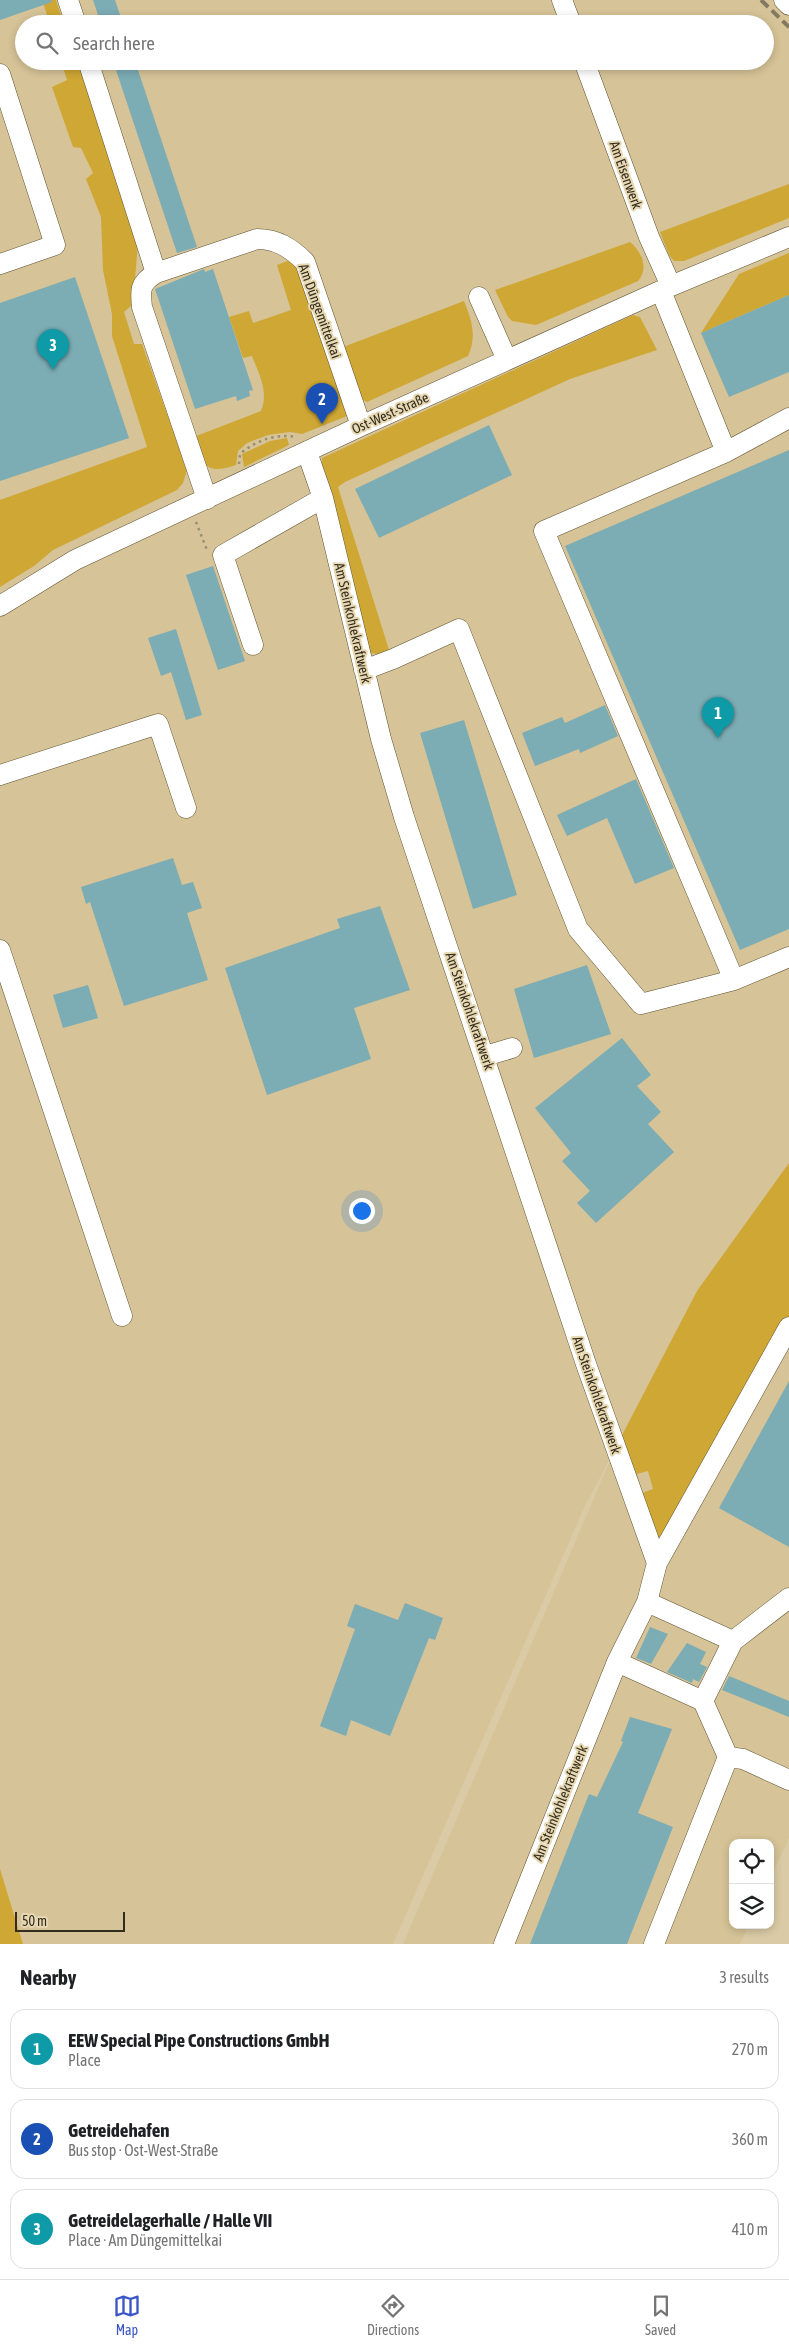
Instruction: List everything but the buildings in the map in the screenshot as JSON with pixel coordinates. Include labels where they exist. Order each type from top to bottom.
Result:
[{"type":"street","points":[[68,0],[73,15]]},
{"type":"street","points":[[562,0],[568,15]]},
{"type":"street","points":[[784,0],[789,5]]},
{"type":"street","points":[[91,70],[156,273],[146,280],[140,291],[142,307],[198,503]]},
{"type":"street","name":"Am Eisenwerk","points":[[587,70],[726,452]]},
{"type":"street","points":[[0,74],[55,245],[0,264]]},
{"type":"street","name":"Ost-West-Straße","points":[[0,606],[75,560],[245,480],[507,360],[666,289],[789,237]]},
{"type":"street","name":"Am Düngemittelkai","points":[[156,273],[256,240],[270,240],[292,250],[305,262],[361,426]]},
{"type":"street","points":[[479,296],[507,360]]},
{"type":"street","points":[[734,980],[544,531],[726,452],[789,418]]},
{"type":"street","name":"Am Steinkohlekraftwerk","points":[[307,452],[323,498],[381,739],[404,817],[601,1409],[657,1563]]},
{"type":"street","points":[[252,645],[223,555],[323,498]]},
{"type":"street","points":[[364,670],[459,629],[578,929],[641,1004],[734,980],[789,957]]},
{"type":"street","points":[[0,775],[158,724],[186,808]]},
{"type":"street","points":[[0,950],[122,1316]]},
{"type":"street","points":[[485,1056],[512,1048]]},
{"type":"street","name":"Am Steinkohlekraftwerk","points":[[504,1944],[617,1662],[647,1602],[657,1563],[789,1327]]},
{"type":"street","points":[[703,1701],[733,1641],[789,1598]]},
{"type":"street","points":[[647,1602],[733,1641]]},
{"type":"street","points":[[617,1662],[703,1701],[728,1757],[654,1944]]},
{"type":"street","points":[[728,1757],[743,1759],[789,1780]]},
{"type":"path","points":[[245,480],[239,466],[240,454],[250,446],[272,438],[289,436],[301,438],[307,452]]},
{"type":"path","points":[[198,503],[210,559],[223,555]]},
{"type":"shaded area","points":[[0,0],[789,0],[789,1838],[774,1870],[774,1839],[729,1839],[729,1929],[747,1929],[740,1944],[403,1944],[615,1449],[583,1510],[393,1944],[23,1944],[0,1869]]},
{"type":"shaded area","points":[[42,0],[56,0],[61,15],[47,15]]},
{"type":"shaded area","points":[[64,70],[80,70],[134,225],[138,243],[133,304],[124,312],[134,344],[142,344],[187,470],[183,483],[177,490],[53,550],[34,566],[0,587],[0,500],[147,447],[112,336],[112,314],[103,270],[101,217],[86,179],[93,173],[81,148],[73,147],[52,87],[67,80]]},
{"type":"shaded area","points":[[789,184],[789,218],[684,261],[674,261],[669,255],[660,232]]},
{"type":"shaded area","points":[[630,242],[638,250],[643,260],[643,271],[638,281],[536,325],[512,321],[508,317],[495,290]]},
{"type":"shaded area","points":[[789,253],[789,295],[701,333],[739,274]]},
{"type":"shaded area","points":[[293,259],[298,262],[347,416],[302,434],[290,432],[268,435],[247,443],[238,451],[236,465],[218,469],[211,468],[198,455],[191,438],[261,411],[264,397],[262,383],[252,356],[243,358],[229,317],[249,311],[253,323],[291,310],[277,265]]},
{"type":"shaded area","points":[[464,301],[473,335],[468,356],[367,402],[355,396],[338,349]]},
{"type":"shaded area","points":[[633,315],[640,317],[657,350],[570,379],[345,482],[338,487],[390,653],[369,653],[322,467],[322,458]]},
{"type":"shaded area","points":[[287,438],[289,445],[244,467],[242,454],[270,441]]},
{"type":"shaded area","points":[[789,1163],[789,1316],[665,1542],[657,1543],[642,1493],[653,1489],[648,1471],[637,1474],[640,1487],[619,1441],[697,1291]]},
{"type":"shaded area","points":[[0,1869],[23,1944],[0,1944]]},
{"type":"railway","points":[[761,0],[789,27]]},
{"type":"place","name":"Getreidelagerhalle / Halle VII","points":[[53,370]]},
{"type":"place","name":"Getreidehafen","points":[[322,424]]},
{"type":"place","name":"EEW Special Pipe Constructions GmbH","points":[[718,738]]}]
